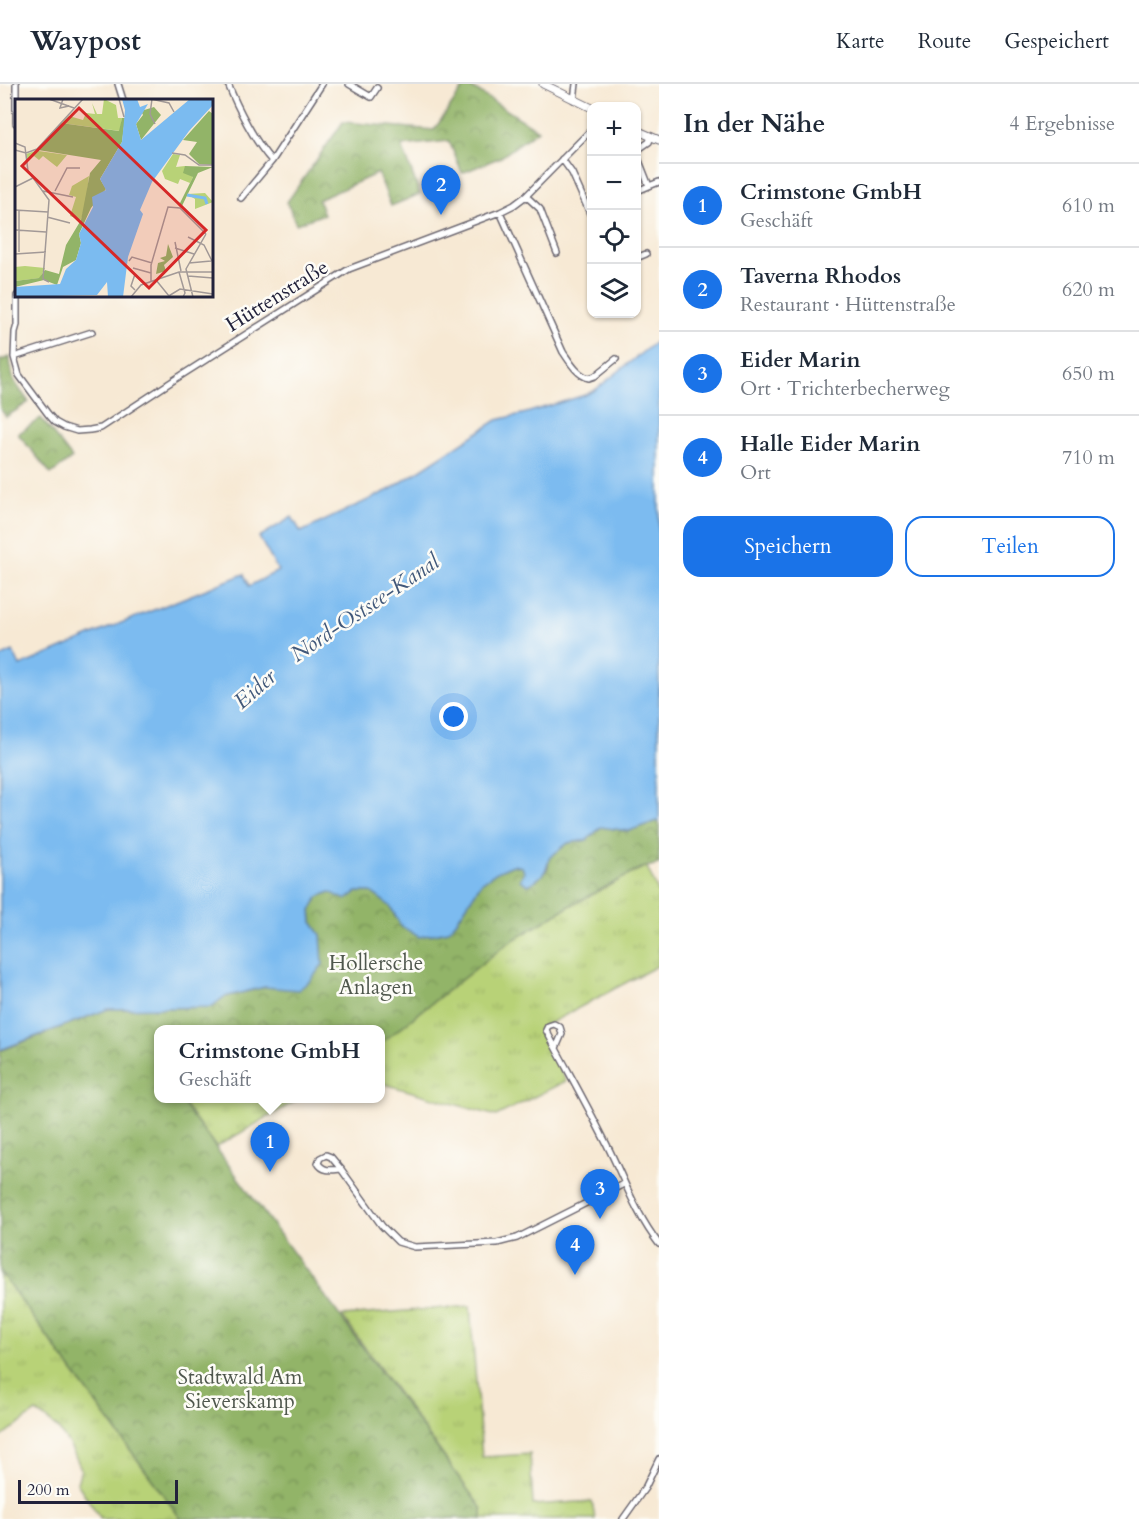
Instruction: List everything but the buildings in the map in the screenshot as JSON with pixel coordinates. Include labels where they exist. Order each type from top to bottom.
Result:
[{"type":"main road","points":[[543,84],[587,106]]},
{"type":"main road","points":[[641,132],[655,139]]},
{"type":"street","points":[[118,84],[123,99]]},
{"type":"street","points":[[228,84],[264,153],[272,161]]},
{"type":"street","points":[[241,198],[272,161],[322,84]]},
{"type":"street","points":[[349,84],[371,97],[377,88]]},
{"type":"street","points":[[574,100],[576,84]]},
{"type":"street","name":"Hüttenstraße","points":[[14,357],[20,375],[55,422],[77,431],[101,428],[349,269],[514,205],[526,196],[587,133]]},
{"type":"street","points":[[641,148],[655,139]]},
{"type":"street","points":[[638,156],[649,186]]},
{"type":"street","points":[[562,159],[572,173],[588,210]]},
{"type":"street","points":[[641,189],[659,182]]},
{"type":"street","points":[[526,196],[540,209],[557,253]]},
{"type":"street","points":[[500,212],[563,352],[570,362],[581,375],[589,378],[595,376],[616,359]]},
{"type":"street","points":[[641,256],[646,254]]},
{"type":"street","points":[[17,297],[14,357],[92,332]]},
{"type":"street","points":[[556,1048],[604,1138],[624,1184],[648,1230],[659,1244]]},
{"type":"street","points":[[341,1169],[382,1226],[398,1242],[415,1247],[497,1243],[517,1238],[624,1184]]},
{"type":"street","points":[[623,1519],[645,1488],[659,1459]]},
{"type":"green space","points":[[466,84],[538,130],[501,157],[462,173],[449,141],[402,146],[420,194],[391,206],[378,173],[318,200],[324,214],[296,224],[287,202],[343,122],[434,130]]},
{"type":"green space","points":[[10,357],[11,371],[15,381],[29,402],[6,417],[0,408],[0,360]]},
{"type":"green space","points":[[41,418],[72,458],[51,474],[18,434]]},
{"type":"green space","name":"Stadtwald Am Sieverskamp","points":[[656,821],[659,822],[659,864],[642,868],[568,907],[508,943],[385,1040],[385,1025],[154,1025],[154,1103],[183,1103],[482,1509],[482,1519],[181,1519],[0,1272],[0,1051],[108,1009],[211,1007],[224,997],[265,987],[298,989],[321,935],[312,922],[311,911],[318,897],[330,892],[371,892],[390,906],[396,918],[419,937],[448,931],[481,883],[497,872],[513,865],[522,867],[524,872],[537,880],[548,868],[549,858],[568,843],[587,840],[601,827],[629,831]]},
{"type":"green space","points":[[647,867],[659,894],[659,965],[539,1029],[566,1081],[496,1116],[385,1084],[385,1040],[508,943],[568,907]]},
{"type":"green space","points":[[183,1103],[292,1103],[216,1147]]},
{"type":"green space","points":[[0,1272],[181,1519],[101,1519],[77,1483],[81,1469],[69,1444],[52,1423],[36,1412],[0,1438]]},
{"type":"green space","points":[[470,1306],[482,1457],[530,1454],[533,1505],[592,1501],[595,1519],[482,1519],[482,1509],[342,1316]]},
{"type":"water","points":[[659,339],[659,822],[656,821],[629,831],[601,827],[587,840],[568,843],[549,858],[543,874],[528,885],[520,880],[524,872],[522,867],[513,865],[497,872],[481,883],[448,931],[419,937],[401,926],[390,906],[371,892],[357,892],[346,900],[330,892],[318,897],[311,911],[312,922],[321,935],[323,964],[310,981],[298,990],[265,987],[224,997],[211,1007],[108,1009],[0,1050],[0,657],[13,651],[20,666],[244,574],[249,586],[278,571],[259,537],[292,517],[301,532],[391,489],[497,420],[585,395],[595,390]]},
{"type":"place","name":"Taverna Rhodos","points":[[441,215]]},
{"type":"place","name":"Crimstone GmbH","points":[[270,1172]]},
{"type":"place","name":"Eider Marin","points":[[600,1219]]},
{"type":"place","name":"Halle Eider Marin","points":[[575,1275]]},
{"type":"water label","name":"Nord-Ostsee-Kanal","points":[[365,608]]},
{"type":"water label","name":"Eider","points":[[255,689]]},
{"type":"park label","name":"Hollersche Anlagen","points":[[376,975]]}]
